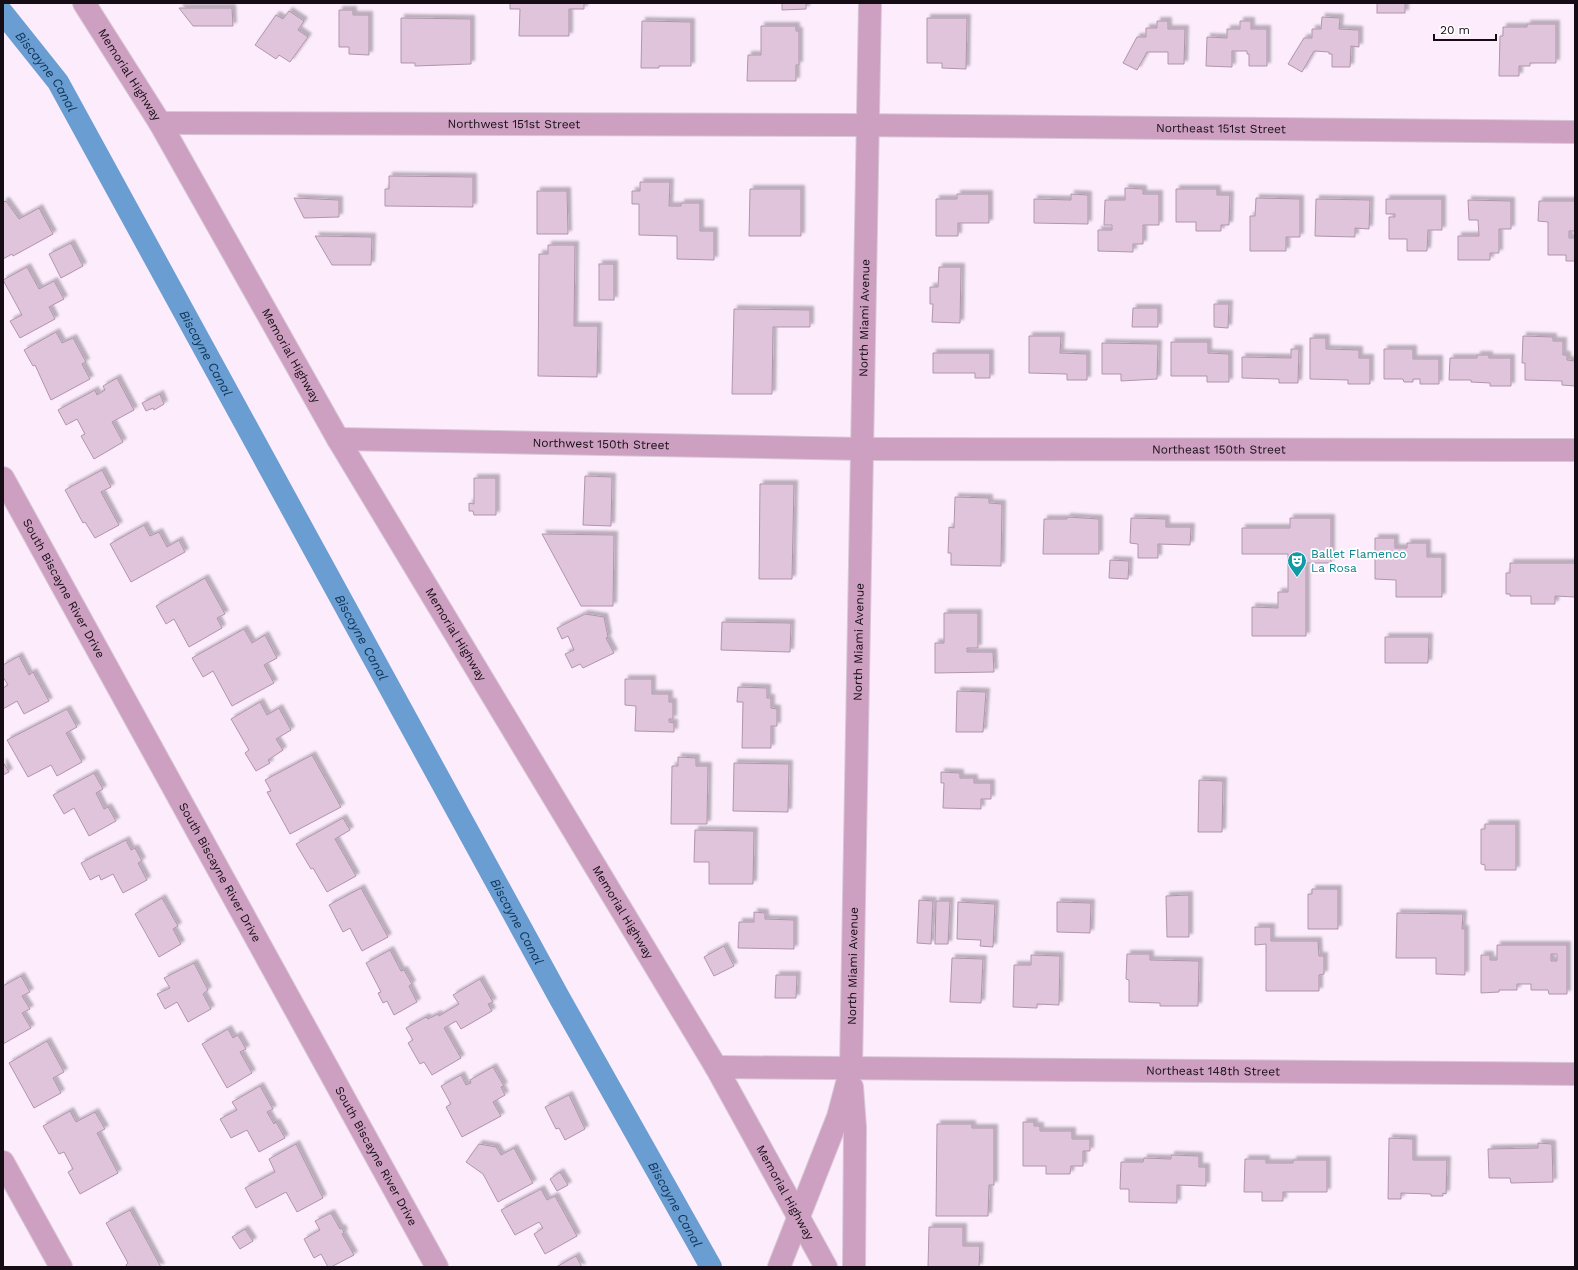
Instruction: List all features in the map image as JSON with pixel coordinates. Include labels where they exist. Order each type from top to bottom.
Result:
[{"type":"street","name":"Memorial Highway","points":[[84,3],[160,123],[338,439],[716,1067],[826,1267]]},
{"type":"street","name":"North Miami Avenue","points":[[779,1267],[838,1117],[851,1068],[870,3]]},
{"type":"street","name":"Northwest 151st Street","points":[[160,123],[868,125]]},
{"type":"street","name":"Northeast 151st Street","points":[[868,125],[1575,132]]},
{"type":"street","name":"Northwest 150th Street","points":[[338,439],[863,449]]},
{"type":"street","name":"Northeast 150th Street","points":[[863,449],[1575,450]]},
{"type":"street","name":"South Biscayne River Drive","points":[[3,478],[437,1267]]},
{"type":"street","name":"Northeast 148th Street","points":[[716,1067],[1575,1074]]},
{"type":"street","points":[[851,1068],[855,1128],[854,1267]]},
{"type":"street","points":[[3,1162],[60,1267]]},
{"type":"building","points":[[510,3],[584,3],[584,9],[569,9],[569,36],[519,36],[520,9],[510,9]]},
{"type":"building","points":[[782,3],[806,3],[806,9],[782,10]]},
{"type":"building","points":[[1377,3],[1405,3],[1405,13],[1377,13]]},
{"type":"building","points":[[179,8],[232,8],[233,26],[193,26]]},
{"type":"building","points":[[339,10],[353,10],[353,15],[369,15],[369,55],[349,54],[349,47],[339,47]]},
{"type":"building","points":[[289,11],[304,21],[298,30],[308,37],[290,62],[279,55],[276,59],[255,45],[276,15],[283,19]]},
{"type":"building","points":[[1322,17],[1340,18],[1339,29],[1359,30],[1359,47],[1351,46],[1350,67],[1332,67],[1332,54],[1329,54],[1329,52],[1314,51],[1302,72],[1288,64],[1304,38],[1312,38],[1312,29],[1321,29]]},
{"type":"building","points":[[401,18],[471,19],[471,64],[415,66],[415,63],[401,63]]},
{"type":"building","points":[[927,18],[967,18],[966,69],[942,68],[942,63],[927,63]]},
{"type":"building","points":[[642,21],[691,22],[691,66],[659,66],[659,68],[641,68]]},
{"type":"building","points":[[1157,21],[1168,21],[1168,29],[1185,29],[1184,64],[1168,64],[1168,52],[1147,52],[1137,70],[1123,63],[1137,37],[1146,37],[1146,28],[1157,28]]},
{"type":"building","points":[[1240,21],[1251,21],[1251,29],[1267,29],[1267,66],[1249,66],[1249,54],[1247,54],[1247,51],[1232,51],[1232,67],[1206,66],[1207,37],[1227,38],[1227,29],[1240,29]]},
{"type":"building","points":[[1527,24],[1556,24],[1556,63],[1530,63],[1530,66],[1519,66],[1519,76],[1499,76],[1500,36],[1503,36],[1503,27],[1527,27]]},
{"type":"building","points":[[761,26],[796,26],[796,31],[799,31],[799,65],[796,65],[796,81],[747,81],[748,55],[761,55]]},
{"type":"building","points":[[389,176],[473,177],[473,207],[385,206],[385,189],[389,189]]},
{"type":"building","points":[[640,182],[670,182],[669,206],[681,206],[681,203],[700,203],[700,231],[714,231],[714,260],[677,259],[677,236],[639,235],[639,204],[632,204],[632,191],[640,191]]},
{"type":"building","points":[[1125,188],[1143,189],[1143,194],[1159,194],[1159,225],[1143,225],[1143,244],[1133,244],[1133,252],[1098,251],[1098,230],[1112,230],[1112,225],[1104,225],[1105,200],[1125,200]]},
{"type":"building","points":[[750,189],[801,189],[801,236],[749,236]]},
{"type":"building","points":[[1176,189],[1217,189],[1217,195],[1230,195],[1229,225],[1221,225],[1221,231],[1196,231],[1196,222],[1176,222]]},
{"type":"building","points":[[537,191],[567,191],[568,234],[537,234]]},
{"type":"building","points":[[957,194],[989,194],[989,223],[958,223],[958,236],[936,236],[936,199],[957,199]]},
{"type":"building","points":[[1071,194],[1088,195],[1088,224],[1034,223],[1034,199],[1071,200]]},
{"type":"building","points":[[294,198],[339,200],[339,217],[304,218]]},
{"type":"building","points":[[1256,198],[1300,199],[1300,237],[1286,237],[1286,251],[1250,251],[1250,216],[1255,216]]},
{"type":"building","points":[[1316,199],[1370,200],[1369,229],[1355,228],[1355,237],[1315,236]]},
{"type":"building","points":[[1386,199],[1442,199],[1442,230],[1428,230],[1427,251],[1407,251],[1407,239],[1389,239],[1389,217],[1395,217],[1395,214],[1386,214]]},
{"type":"building","points":[[1468,200],[1511,201],[1511,229],[1499,229],[1499,253],[1490,253],[1490,260],[1458,260],[1458,236],[1479,236],[1478,220],[1469,220]]},
{"type":"building","points":[[6,201],[19,219],[39,208],[53,234],[13,256],[12,254],[3,259],[3,202]]},
{"type":"building","points":[[1539,201],[1575,201],[1575,231],[1569,231],[1569,238],[1575,238],[1575,261],[1566,261],[1566,255],[1548,255],[1548,222],[1538,221]]},
{"type":"building","points":[[315,236],[372,237],[371,265],[332,265]]},
{"type":"building","points":[[71,243],[83,266],[61,278],[49,254]]},
{"type":"building","points":[[548,245],[575,245],[574,326],[598,326],[597,377],[538,376],[539,254],[548,254]]},
{"type":"building","points":[[599,264],[614,264],[614,300],[599,300]]},
{"type":"building","points":[[27,267],[39,289],[54,281],[64,299],[49,307],[55,319],[20,338],[10,321],[22,315],[3,280]]},
{"type":"building","points":[[939,267],[961,267],[960,323],[932,322],[933,304],[930,304],[930,287],[938,287]]},
{"type":"building","points":[[1214,304],[1229,304],[1228,328],[1214,327]]},
{"type":"building","points":[[1133,308],[1158,308],[1158,327],[1132,327]]},
{"type":"building","points":[[734,309],[810,310],[810,327],[773,327],[772,394],[732,394]]},
{"type":"building","points":[[56,332],[62,343],[73,338],[86,362],[82,364],[90,379],[51,400],[35,365],[33,366],[24,350]]},
{"type":"building","points":[[1029,336],[1061,336],[1060,353],[1087,354],[1087,380],[1067,380],[1067,374],[1029,373]]},
{"type":"building","points":[[1523,336],[1553,337],[1553,341],[1563,341],[1563,355],[1567,355],[1567,360],[1575,361],[1575,386],[1562,385],[1562,381],[1525,380],[1525,363],[1522,363]]},
{"type":"building","points":[[1310,338],[1326,338],[1326,349],[1359,350],[1359,358],[1370,358],[1370,384],[1348,384],[1348,380],[1310,379]]},
{"type":"building","points":[[1171,342],[1208,342],[1208,353],[1229,354],[1229,382],[1207,382],[1207,376],[1171,376]]},
{"type":"building","points":[[1102,343],[1158,344],[1157,379],[1121,381],[1121,374],[1102,374]]},
{"type":"building","points":[[1291,349],[1299,349],[1298,383],[1279,383],[1279,379],[1242,378],[1242,357],[1291,358]]},
{"type":"building","points":[[1384,349],[1413,349],[1413,359],[1439,359],[1439,384],[1420,384],[1420,379],[1413,379],[1413,382],[1404,382],[1403,379],[1384,379]]},
{"type":"building","points":[[933,353],[990,353],[990,378],[975,378],[975,373],[933,373]]},
{"type":"building","points":[[1477,355],[1489,355],[1489,358],[1511,358],[1511,386],[1490,386],[1490,383],[1471,382],[1471,380],[1449,380],[1450,358],[1477,358]]},
{"type":"building","points":[[117,378],[134,410],[112,422],[123,442],[94,459],[81,436],[85,434],[77,419],[66,425],[58,410],[95,390],[97,395],[105,390],[103,386]]},
{"type":"building","points":[[160,394],[164,404],[154,410],[153,408],[146,411],[142,403]]},
{"type":"building","points":[[102,470],[111,487],[101,492],[119,525],[95,538],[85,522],[83,523],[65,490]]},
{"type":"building","points":[[585,476],[612,477],[611,526],[583,525]]},
{"type":"building","points":[[474,478],[496,478],[496,515],[474,515],[473,511],[469,511],[469,503],[474,504]]},
{"type":"building","points":[[760,484],[794,484],[792,579],[759,579]]},
{"type":"building","points":[[955,497],[989,498],[989,503],[1002,504],[1001,566],[951,565],[951,553],[948,553],[949,527],[954,528]]},
{"type":"building","points":[[1067,517],[1099,519],[1099,554],[1043,554],[1044,519],[1067,519]]},
{"type":"building","points":[[1131,518],[1166,519],[1166,527],[1191,527],[1190,545],[1158,544],[1158,558],[1138,558],[1138,544],[1130,543]]},
{"type":"building","name":"Ballet Flamenco La Rosa","points":[[1290,518],[1331,518],[1331,563],[1306,563],[1306,636],[1252,636],[1252,607],[1278,608],[1278,592],[1288,592],[1288,554],[1242,554],[1242,528],[1290,528]]},
{"type":"building","points":[[144,525],[150,536],[159,532],[167,547],[179,540],[185,552],[131,582],[110,544]]},
{"type":"building","points":[[542,534],[614,535],[613,606],[581,606]]},
{"type":"building","points":[[1375,538],[1395,538],[1395,548],[1407,548],[1407,543],[1427,543],[1427,557],[1442,557],[1442,597],[1396,597],[1396,580],[1375,579]]},
{"type":"building","points":[[1110,560],[1129,561],[1128,579],[1109,578]]},
{"type":"building","points":[[1510,563],[1575,563],[1575,597],[1555,596],[1555,604],[1531,604],[1531,596],[1510,596],[1510,594],[1506,594],[1506,573],[1510,573]]},
{"type":"building","points":[[205,578],[225,614],[217,618],[222,628],[189,647],[174,619],[166,624],[156,606]]},
{"type":"building","points":[[944,613],[978,613],[978,648],[967,648],[967,652],[993,652],[994,672],[935,673],[935,643],[944,643]]},
{"type":"building","points":[[585,614],[604,617],[608,637],[606,638],[614,653],[583,668],[580,664],[572,668],[565,654],[574,650],[568,636],[562,639],[557,628]]},
{"type":"building","points":[[722,622],[791,623],[790,652],[721,650]]},
{"type":"building","points":[[244,629],[252,643],[265,635],[277,658],[264,665],[274,683],[232,706],[213,671],[203,677],[192,658]]},
{"type":"building","points":[[1385,637],[1429,637],[1428,663],[1385,663]]},
{"type":"building","points":[[19,656],[29,675],[33,672],[49,701],[24,714],[17,701],[3,709],[3,688],[8,685],[3,677],[3,665]]},
{"type":"building","points":[[625,679],[652,679],[652,694],[669,694],[669,702],[673,702],[673,719],[669,719],[669,722],[674,723],[674,732],[635,731],[636,706],[625,705]]},
{"type":"building","points":[[738,687],[767,688],[767,698],[771,698],[771,708],[777,709],[777,726],[771,726],[771,748],[742,748],[743,702],[737,702]]},
{"type":"building","points":[[957,691],[986,692],[983,732],[956,732]]},
{"type":"building","points":[[260,702],[267,715],[279,708],[291,730],[276,739],[283,750],[268,760],[270,763],[256,771],[245,753],[249,750],[231,719]]},
{"type":"building","points":[[67,709],[77,727],[66,733],[82,762],[57,776],[51,765],[28,777],[7,740]]},
{"type":"building","points":[[312,755],[341,807],[290,834],[267,792],[271,791],[265,780]]},
{"type":"building","points":[[678,757],[696,758],[696,766],[708,766],[707,824],[671,824],[672,766],[678,766]]},
{"type":"building","points":[[3,762],[9,772],[3,775]]},
{"type":"building","points":[[734,763],[789,764],[788,812],[733,811]]},
{"type":"building","points":[[941,772],[960,773],[960,778],[974,778],[974,783],[991,783],[991,799],[981,799],[981,809],[943,808],[944,783],[941,783]]},
{"type":"building","points":[[94,773],[103,789],[96,793],[104,809],[108,807],[116,821],[89,836],[74,808],[64,814],[53,795]]},
{"type":"building","points":[[1199,780],[1223,781],[1222,832],[1198,832]]},
{"type":"building","points":[[343,818],[350,830],[335,839],[356,876],[327,892],[313,868],[311,869],[296,844]]},
{"type":"building","points":[[1485,824],[1516,824],[1516,870],[1485,870],[1485,865],[1481,864],[1481,829],[1485,829]]},
{"type":"building","points":[[695,830],[754,831],[753,884],[709,884],[709,862],[694,862]]},
{"type":"building","points":[[126,840],[131,850],[135,848],[142,861],[138,863],[147,880],[123,893],[113,874],[101,880],[99,875],[90,880],[81,863]]},
{"type":"building","points":[[361,888],[388,937],[362,951],[350,928],[343,932],[329,905]]},
{"type":"building","points":[[1312,889],[1338,889],[1338,929],[1308,929],[1308,894],[1312,894]]},
{"type":"building","points":[[1189,895],[1189,937],[1167,937],[1166,896]]},
{"type":"building","points":[[162,898],[178,926],[173,929],[181,944],[159,957],[135,914]]},
{"type":"building","points":[[919,900],[933,901],[931,944],[917,943]]},
{"type":"building","points":[[936,901],[950,901],[948,944],[935,944]]},
{"type":"building","points":[[958,902],[995,904],[993,947],[980,946],[981,940],[957,939]]},
{"type":"building","points":[[1057,902],[1091,903],[1090,933],[1057,932]]},
{"type":"building","points":[[754,912],[765,913],[765,919],[794,920],[794,949],[738,948],[739,922],[754,922]]},
{"type":"building","points":[[1397,913],[1463,914],[1462,929],[1465,929],[1465,975],[1436,974],[1436,958],[1396,958]]},
{"type":"building","points":[[1255,927],[1271,927],[1271,941],[1318,941],[1319,956],[1324,956],[1324,974],[1319,975],[1319,991],[1266,991],[1266,944],[1255,945]]},
{"type":"building","points":[[1497,945],[1567,945],[1567,994],[1549,994],[1548,990],[1531,990],[1531,984],[1517,984],[1517,990],[1499,990],[1499,992],[1481,993],[1481,955],[1490,955],[1490,960],[1497,960]],"holes":[[[1551,954],[1557,954],[1557,961],[1551,961]]]},
{"type":"building","points":[[724,946],[734,966],[714,976],[704,957]]},
{"type":"building","points":[[390,950],[401,971],[404,970],[412,984],[409,986],[417,1002],[394,1015],[387,1001],[383,1003],[378,993],[381,992],[366,963]]},
{"type":"building","points":[[1127,954],[1150,954],[1150,960],[1199,961],[1198,1006],[1160,1006],[1160,1003],[1129,1002],[1129,980],[1126,979]]},
{"type":"building","points":[[1031,955],[1060,956],[1059,1005],[1037,1004],[1037,1008],[1013,1007],[1014,965],[1031,965]]},
{"type":"building","points":[[952,958],[983,959],[981,1003],[950,1002]]},
{"type":"building","points":[[194,963],[208,990],[203,994],[211,1009],[188,1022],[177,1002],[165,1009],[157,994],[170,988],[164,978]]},
{"type":"building","points":[[776,975],[797,975],[796,998],[775,998]]},
{"type":"building","points":[[21,976],[30,992],[22,996],[30,1009],[22,1013],[31,1028],[3,1044],[3,986]]},
{"type":"building","points":[[480,979],[493,1002],[488,1004],[492,1011],[461,1029],[456,1021],[444,1028],[461,1058],[432,1075],[424,1062],[420,1064],[408,1043],[413,1040],[406,1028],[426,1017],[428,1019],[438,1014],[439,1016],[459,1004],[453,995]]},
{"type":"building","points":[[228,1029],[233,1038],[238,1035],[246,1049],[240,1052],[252,1073],[227,1088],[202,1044]]},
{"type":"building","points":[[47,1041],[64,1072],[53,1078],[61,1093],[34,1108],[9,1063]]},
{"type":"building","points":[[493,1067],[504,1086],[501,1087],[505,1095],[493,1102],[501,1116],[462,1137],[446,1107],[451,1104],[441,1086],[461,1075],[466,1085],[471,1083],[470,1080]]},
{"type":"building","points":[[260,1086],[273,1109],[267,1112],[274,1124],[276,1122],[285,1138],[259,1152],[247,1130],[231,1138],[220,1119],[237,1110],[232,1102]]},
{"type":"building","points":[[569,1095],[585,1129],[565,1140],[559,1128],[556,1129],[545,1107]]},
{"type":"building","points":[[70,1111],[76,1122],[95,1112],[105,1129],[97,1133],[118,1173],[80,1194],[68,1172],[73,1169],[64,1152],[59,1154],[43,1126]]},
{"type":"building","points":[[1023,1122],[1034,1122],[1034,1126],[1040,1126],[1040,1131],[1072,1131],[1072,1139],[1090,1139],[1090,1151],[1083,1151],[1083,1166],[1071,1166],[1070,1174],[1046,1174],[1046,1166],[1023,1166]]},
{"type":"building","points":[[937,1124],[972,1124],[972,1128],[994,1128],[994,1185],[989,1185],[988,1216],[936,1216]]},
{"type":"building","points":[[1389,1138],[1413,1139],[1413,1160],[1447,1160],[1446,1194],[1443,1193],[1443,1196],[1431,1196],[1431,1194],[1401,1193],[1401,1199],[1388,1199]]},
{"type":"building","points":[[1538,1143],[1552,1144],[1553,1182],[1511,1183],[1510,1178],[1489,1178],[1488,1149],[1538,1148]]},
{"type":"building","points":[[296,1144],[323,1198],[297,1212],[286,1192],[256,1208],[245,1188],[275,1172],[269,1159]]},
{"type":"building","points":[[479,1144],[496,1147],[501,1155],[514,1148],[533,1183],[498,1202],[483,1174],[466,1162]]},
{"type":"building","points":[[1171,1155],[1199,1156],[1199,1167],[1206,1167],[1206,1186],[1177,1185],[1177,1203],[1129,1202],[1129,1189],[1120,1189],[1121,1162],[1143,1162],[1144,1158],[1171,1159]]},
{"type":"building","points":[[1245,1159],[1266,1159],[1266,1163],[1293,1163],[1293,1160],[1327,1160],[1327,1192],[1283,1192],[1283,1201],[1262,1201],[1262,1192],[1244,1192]]},
{"type":"building","points":[[560,1172],[568,1185],[557,1191],[550,1179]]},
{"type":"building","points":[[541,1189],[547,1200],[555,1196],[577,1236],[545,1254],[534,1234],[543,1228],[539,1222],[515,1235],[501,1210]]},
{"type":"building","points":[[130,1210],[161,1267],[127,1267],[126,1265],[128,1263],[106,1223]]},
{"type":"building","points":[[331,1213],[340,1229],[342,1228],[344,1233],[342,1234],[354,1255],[331,1267],[328,1267],[321,1254],[314,1258],[304,1239],[320,1230],[315,1221]]},
{"type":"building","points":[[929,1227],[963,1227],[963,1246],[980,1246],[979,1267],[928,1267]]},
{"type":"building","points":[[245,1229],[253,1241],[240,1249],[232,1237]]},
{"type":"building","points":[[576,1256],[582,1267],[556,1267]]},
{"type":"waterway","name":"Biscayne Canal","points":[[3,13],[58,82],[560,999],[711,1267]]},
{"type":"place","name":"Ballet Flamenco La Rosa","points":[[1297,578]]}]
